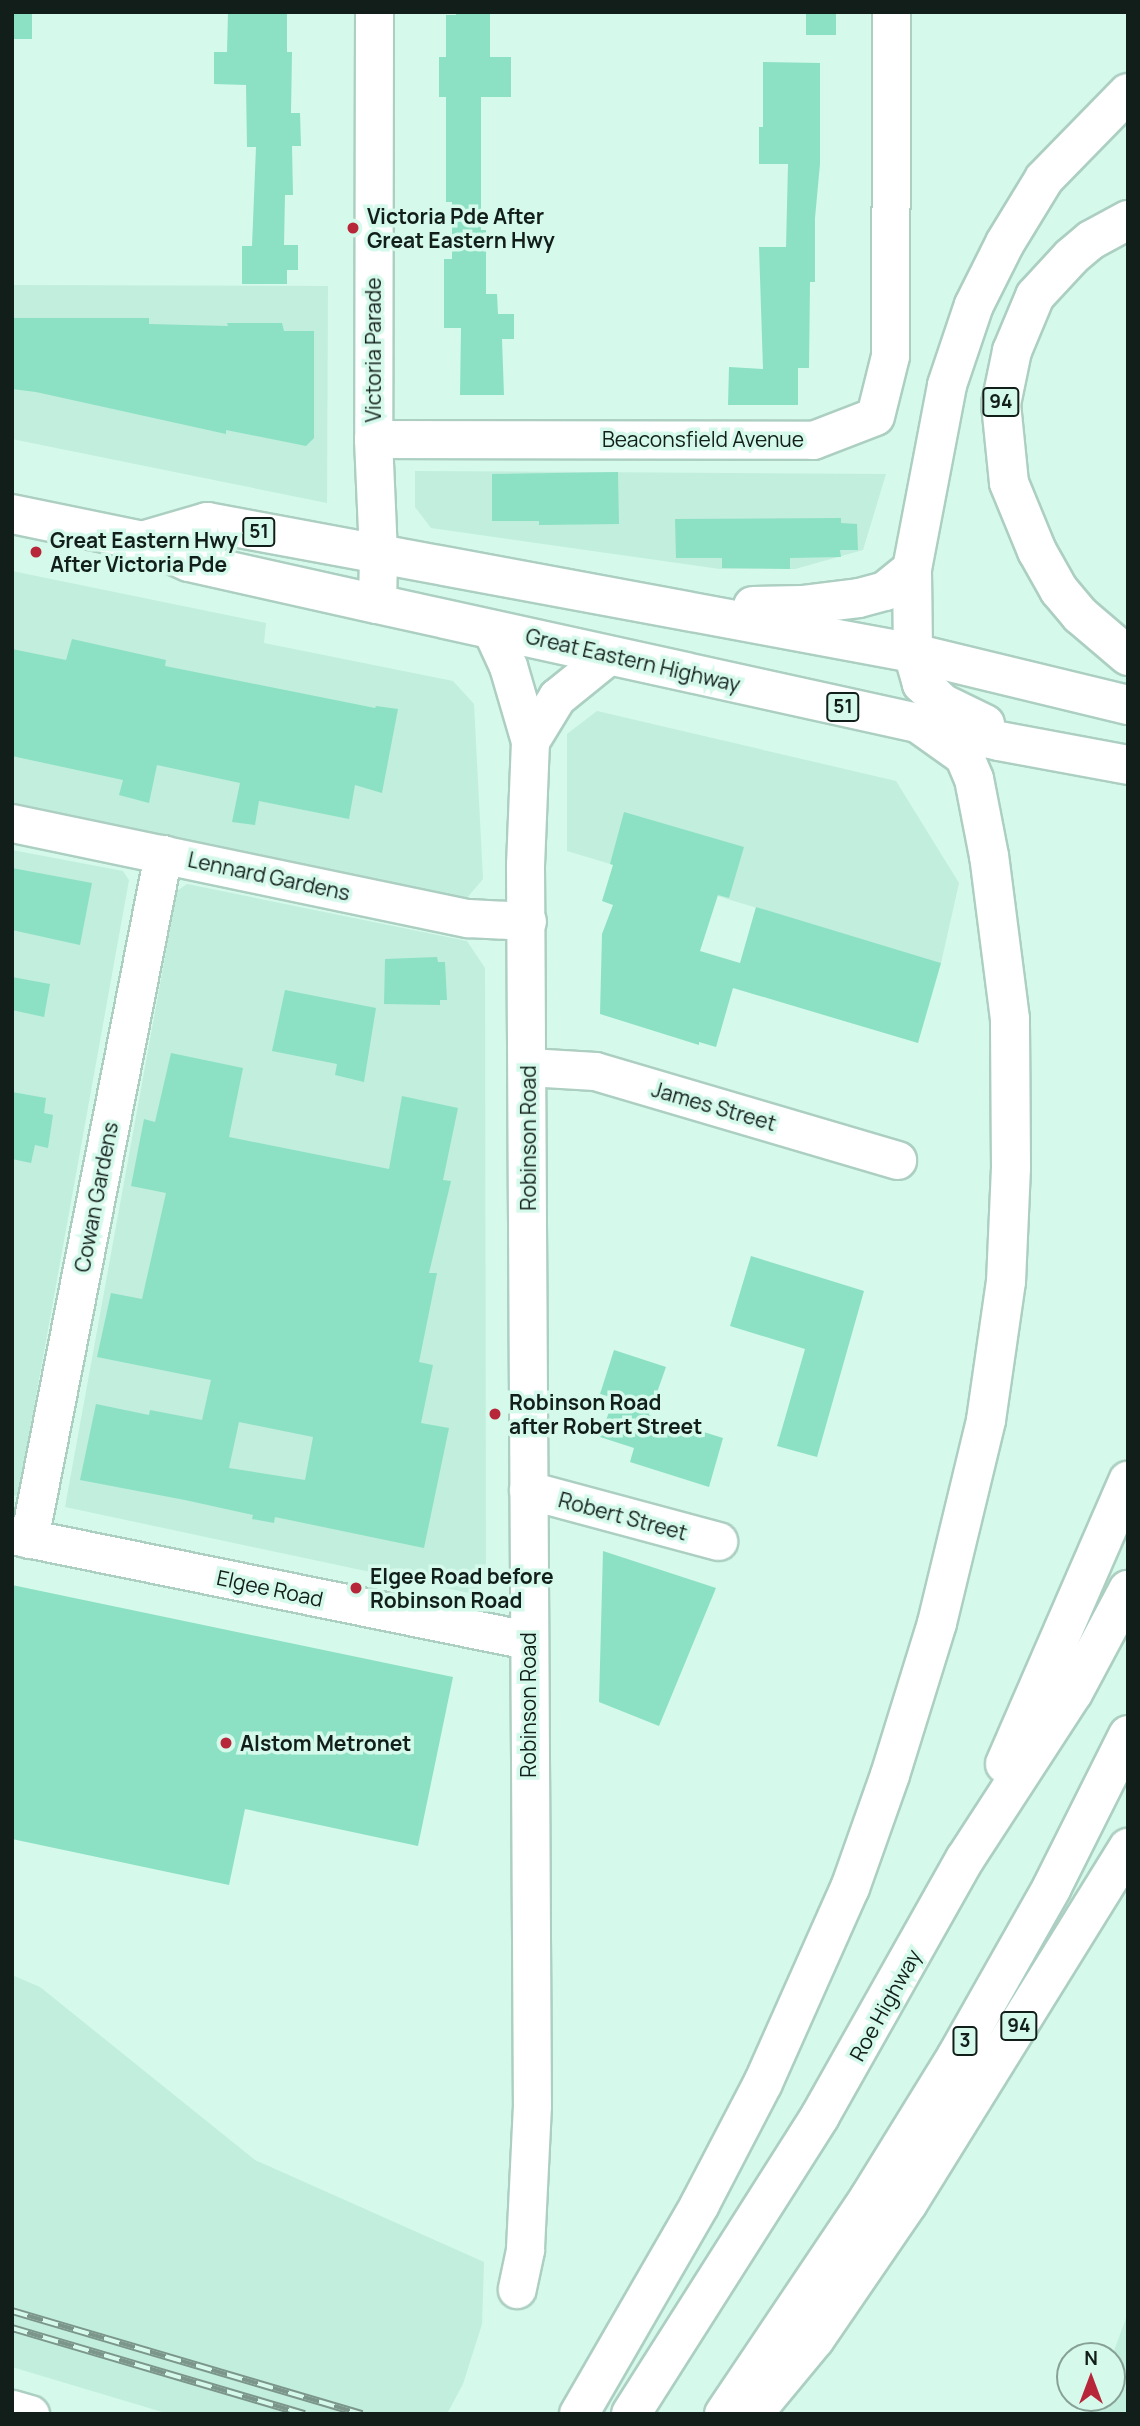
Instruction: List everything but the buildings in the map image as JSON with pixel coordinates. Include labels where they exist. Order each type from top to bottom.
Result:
[{"type":"highway","points":[[1013,742],[996,727],[958,713],[942,703],[922,684],[913,653],[912,569],[947,385],[974,305],[1005,243],[1044,179],[1128,93]]},
{"type":"highway","name":"94","points":[[1128,220],[1091,240],[1071,257],[1035,296],[1012,351],[1001,404],[1009,483],[1037,551],[1066,598],[1128,656]]},
{"type":"highway","name":"Great Eastern Highway","points":[[12,514],[142,541],[189,562],[919,724],[1128,765]]},
{"type":"highway","name":"Great Eastern Highway","points":[[142,541],[207,522],[913,653],[1128,705]]},
{"type":"highway","points":[[615,596],[726,607],[802,606],[885,591],[912,569]]},
{"type":"highway","points":[[579,2414],[650,2294],[763,2083],[850,1888],[890,1775],[937,1623],[965,1514],[997,1358],[1006,1282],[1011,1168],[1010,1019],[989,856],[974,779],[964,756],[919,724]]},
{"type":"highway","points":[[965,1860],[1128,1480]]},
{"type":"highway","name":"Roe Highway","points":[[631,2414],[871,2032],[965,1860],[1073,1693],[1128,1590]]},
{"type":"highway","name":"3","points":[[724,2414],[797,2336],[869,2198],[956,2057],[1052,1887],[1128,1735]]},
{"type":"highway","name":"94","points":[[753,2414],[797,2336],[908,2203],[1128,1848]]},
{"type":"street","name":"Victoria Parade","points":[[374,12],[373,439],[378,554],[377,604]]},
{"type":"street","name":"Beaconsfield Avenue","points":[[373,439],[813,440],[875,416],[890,356],[891,12]]},
{"type":"street","name":"Robinson Road","points":[[491,629],[508,666],[530,741],[527,921],[527,1640],[532,2105],[526,2238],[517,2289]]},
{"type":"street","name":"Robinson Road","points":[[530,741],[556,697],[609,655]]},
{"type":"street","name":"Lennard Gardens","points":[[12,823],[468,918],[527,921]]},
{"type":"street","name":"Cowan Gardens","points":[[21,1537],[163,855]]},
{"type":"street","name":"James Street","points":[[528,1067],[595,1071],[897,1160]]},
{"type":"street","name":"Robert Street","points":[[528,1490],[718,1541]]},
{"type":"street","name":"Elgee Road","points":[[21,1537],[527,1640]]},
{"type":"street","points":[[12,2409],[30,2414]]},
{"type":"shaded area","points":[[12,285],[328,286],[327,503],[12,439]]},
{"type":"shaded area","points":[[415,471],[886,474],[863,550],[795,569],[720,569],[431,528],[415,507]]},
{"type":"shaded area","points":[[12,571],[266,623],[264,643],[453,681],[474,704],[483,879],[466,899],[12,805]]},
{"type":"shaded area","points":[[597,711],[896,781],[959,883],[941,963],[567,851],[567,734]]},
{"type":"shaded area","points":[[12,850],[123,871],[129,880],[18,1496],[12,1495]]},
{"type":"shaded area","points":[[187,884],[467,941],[485,968],[486,1578],[474,1594],[65,1507],[177,891]]},
{"type":"shaded area","points":[[12,1975],[40,1987],[255,2160],[484,2262],[482,2324],[463,2384],[447,2414],[169,2414],[12,2367]]},
{"type":"shaded area","points":[[1128,2313],[1128,2414],[1091,2414],[1126,2412],[1126,2342],[1117,2342]]},
{"type":"railway","points":[[12,2311],[362,2414]]},
{"type":"railway","points":[[12,2328],[305,2414]]},
{"type":"place","name":"Victoria Pde After Great Eastern Hwy","points":[[353,228]]},
{"type":"place","name":"Great Eastern Hwy After Victoria Pde","points":[[36,552]]},
{"type":"place","name":"Robinson Road after Robert Street","points":[[495,1414]]},
{"type":"place","name":"Elgee Road before Robinson Road","points":[[356,1588]]},
{"type":"place","name":"Alstom Metronet","points":[[226,1743]]}]
